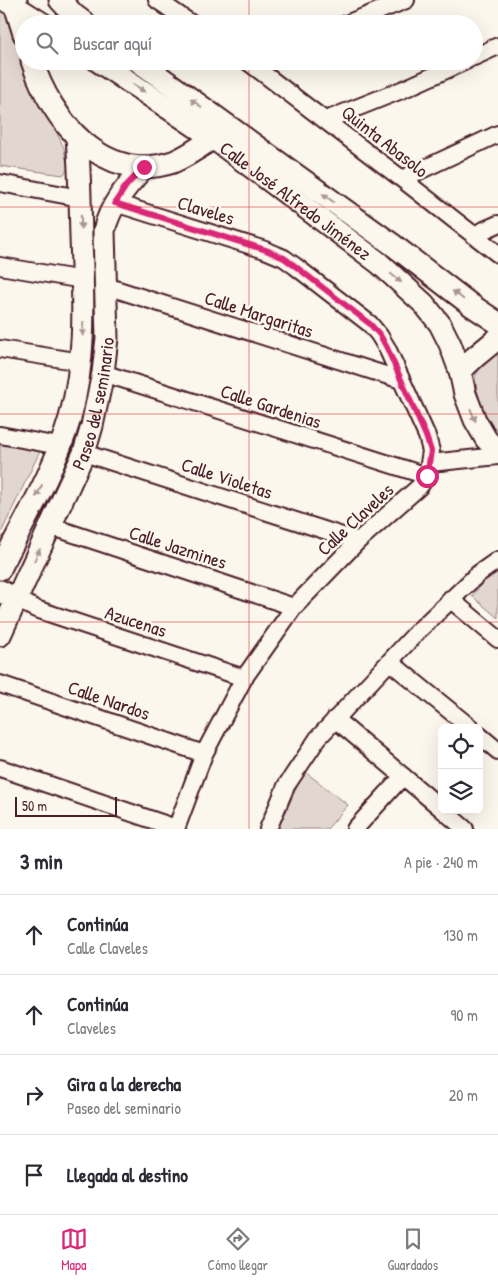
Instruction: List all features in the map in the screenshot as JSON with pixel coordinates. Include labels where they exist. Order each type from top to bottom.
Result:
[{"type":"street","points":[[61,0],[74,15]]},
{"type":"street","points":[[157,0],[179,15]]},
{"type":"street","points":[[368,15],[406,0]]},
{"type":"street","points":[[12,2],[30,15]]},
{"type":"street","points":[[12,2],[17,15]]},
{"type":"street","points":[[483,53],[498,46]]},
{"type":"street","points":[[35,70],[52,104],[67,127],[94,152],[110,159],[127,165],[144,167],[172,162],[191,153],[213,138]]},
{"type":"street","name":"Calle José Alfredo Jiménez","points":[[115,70],[213,138],[379,263],[424,304],[440,324],[460,371],[465,394],[474,420],[498,454]]},
{"type":"street","points":[[150,70],[498,323]]},
{"type":"street","name":"Quinta Abasolo","points":[[259,70],[498,254]]},
{"type":"street","points":[[326,120],[446,70]]},
{"type":"street","points":[[402,179],[498,134]]},
{"type":"street","name":"Paseo del seminario","points":[[0,569],[60,446],[70,418],[81,362],[84,332],[77,138]]},
{"type":"street","name":"Paseo del seminario","points":[[0,635],[8,595],[50,526],[84,453],[103,373],[107,338],[104,232],[107,217],[126,186],[144,167]]},
{"type":"street","points":[[0,183],[80,198]]},
{"type":"street","name":"Claveles","points":[[115,203],[266,250],[284,258],[370,324],[380,335],[401,380]]},
{"type":"street","points":[[473,235],[498,224]]},
{"type":"street","points":[[379,263],[393,245]]},
{"type":"street","points":[[0,266],[106,286]]},
{"type":"street","name":"Calle Margaritas","points":[[106,286],[401,380]]},
{"type":"street","points":[[460,371],[474,356],[498,338]]},
{"type":"street","points":[[0,349],[81,362]]},
{"type":"street","name":"Calle Gardenias","points":[[103,373],[429,470]]},
{"type":"street","points":[[401,380],[431,451],[429,470],[498,454]]},
{"type":"street","points":[[0,435],[60,446],[84,453]]},
{"type":"street","name":"Calle Violetas","points":[[84,453],[358,541]]},
{"type":"street","name":"Calle Claveles","points":[[176,828],[204,754],[244,678],[294,607],[358,541],[419,487],[429,470]]},
{"type":"street","name":"Calle Jazmines","points":[[50,526],[294,607]]},
{"type":"street","points":[[268,829],[286,786],[318,738],[450,599],[478,574],[498,560]]},
{"type":"street","name":"Azucenas","points":[[8,595],[36,609],[244,678]]},
{"type":"street","points":[[450,599],[498,639]]},
{"type":"street","points":[[390,662],[465,724]]},
{"type":"street","name":"Calle Nardos","points":[[0,684],[204,754]]},
{"type":"street","points":[[335,719],[438,807]]},
{"type":"street","points":[[483,738],[498,751]]},
{"type":"street","points":[[0,768],[176,828]]},
{"type":"street","points":[[355,829],[403,776]]},
{"type":"street","points":[[447,814],[465,829]]},
{"type":"shaded area","points":[[0,11],[12,16],[15,28],[15,70],[26,70],[64,148],[68,169],[63,175],[0,166]]},
{"type":"shaded area","points":[[498,348],[498,432],[489,421],[482,406],[475,376],[487,358]]},
{"type":"shaded area","points":[[0,442],[41,449],[0,535]]},
{"type":"shaded area","points":[[498,569],[498,618],[472,596],[488,576]]},
{"type":"shaded area","points":[[304,771],[348,805],[327,829],[278,829]]},
{"type":"route","points":[[144,167],[126,186],[115,203],[266,250],[284,258],[370,324],[380,335],[387,348],[426,436],[431,451],[427,476]]}]
